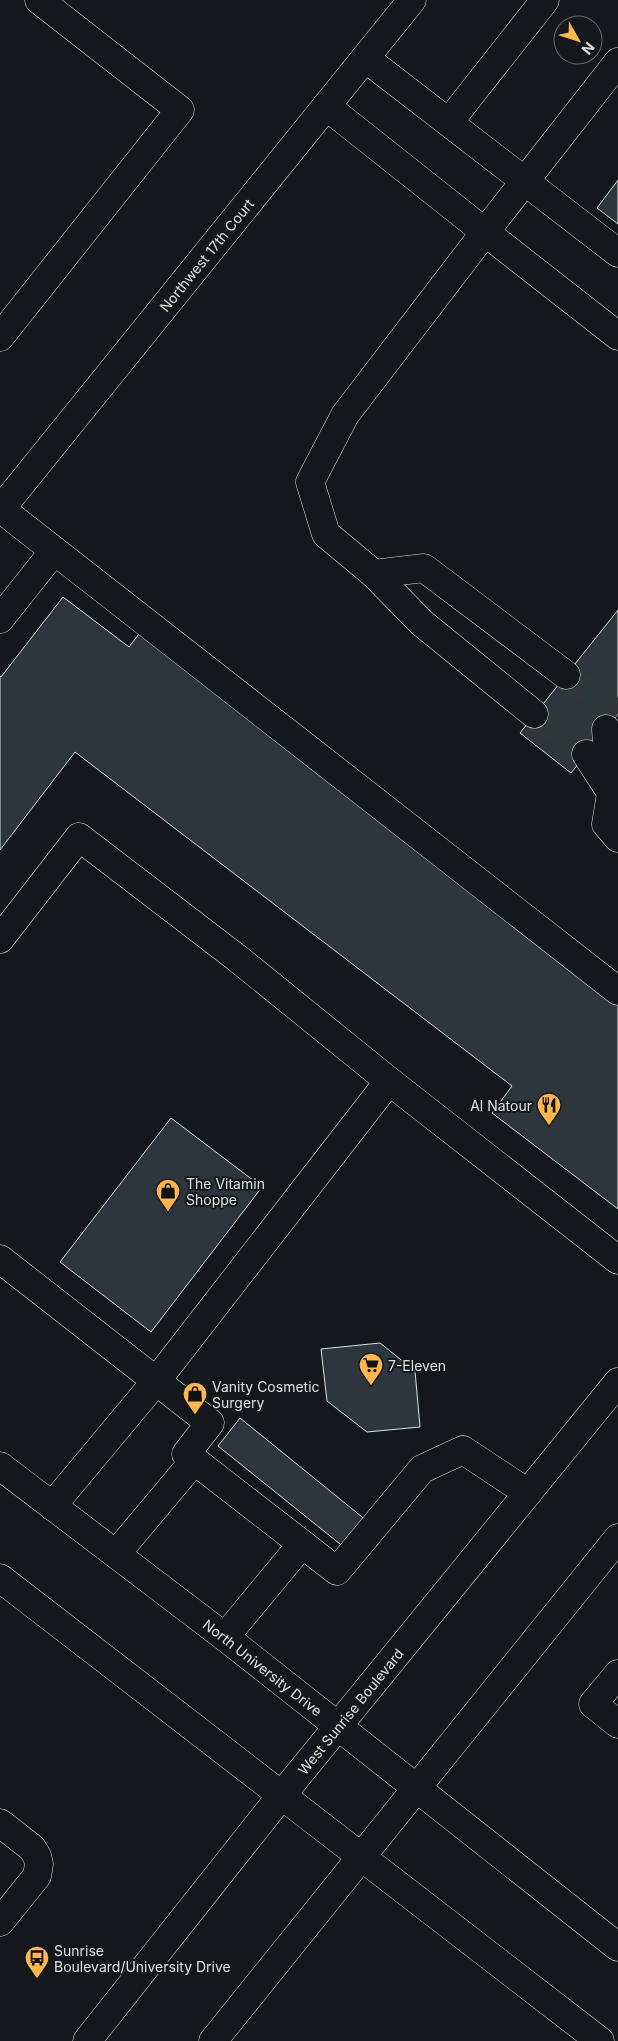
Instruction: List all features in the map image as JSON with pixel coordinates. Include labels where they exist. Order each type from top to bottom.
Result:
[{"type":"main road","points":[[0,337],[180,110],[38,0]]},
{"type":"main road","name":"Northwest 17th Court","points":[[0,509],[412,0]]},
{"type":"main road","points":[[449,122],[545,0]]},
{"type":"main road","points":[[365,58],[618,253]]},
{"type":"main road","points":[[374,574],[424,568],[545,701],[422,623],[374,574],[326,534],[310,482],[345,415],[618,62]]},
{"type":"main road","points":[[326,106],[618,336]]},
{"type":"main road","points":[[0,509],[618,991]]},
{"type":"main road","points":[[0,619],[54,551]]},
{"type":"main road","points":[[602,741],[611,792],[606,824],[618,838]]},
{"type":"main road","points":[[602,741],[611,792]]},
{"type":"main road","points":[[0,939],[79,837],[236,958],[389,1081],[618,1260]]},
{"type":"main road","points":[[52,1506],[157,1380],[389,1081]]},
{"type":"main road","points":[[0,1259],[210,1422],[186,1454],[337,1570],[422,1469],[463,1450],[528,1493]]},
{"type":"main road","name":"West Sunrise Boulevard","points":[[87,2041],[282,1796],[618,1382]]},
{"type":"main road","points":[[116,1554],[194,1461]]},
{"type":"main road","name":"North University Drive","points":[[0,1466],[225,1638],[618,1947]]},
{"type":"main road","points":[[213,2041],[618,1538]]},
{"type":"main road","points":[[225,1638],[302,1544]]},
{"type":"main road","points":[[0,1578],[282,1796],[362,1855],[599,2041]]},
{"type":"main road","points":[[618,1674],[593,1704],[618,1724]]},
{"type":"main road","points":[[0,1823],[32,1848],[39,1864],[37,1876],[0,1922]]},
{"type":"building","points":[[618,180],[618,224],[597,208]]},
{"type":"building","points":[[63,597],[129,647],[139,634],[618,1001],[618,1209],[492,1113],[512,1086],[75,752],[0,850],[0,676]]},
{"type":"building","points":[[618,610],[618,714],[571,773],[520,733]]},
{"type":"building","points":[[171,1118],[262,1187],[151,1332],[60,1262]]},
{"type":"building","name":"7-Eleven","points":[[380,1343],[415,1371],[420,1427],[367,1432],[327,1401],[321,1349]]},
{"type":"building","points":[[240,1418],[367,1521],[345,1548],[218,1446]]},
{"type":"tunnel","points":[[566,675],[617,715]]},
{"type":"tunnel","points":[[534,714],[586,754]]},
{"type":"place","name":"Al Natour","points":[[549,1126]]},
{"type":"place","name":"The Vitamin Shoppe","points":[[168,1212]]},
{"type":"place","name":"7-Eleven","points":[[371,1386]]},
{"type":"place","name":"Vanity Cosmetic Surgery","points":[[195,1415]]},
{"type":"place","name":"Sunrise Boulevard/University Drive","points":[[37,1979]]}]
